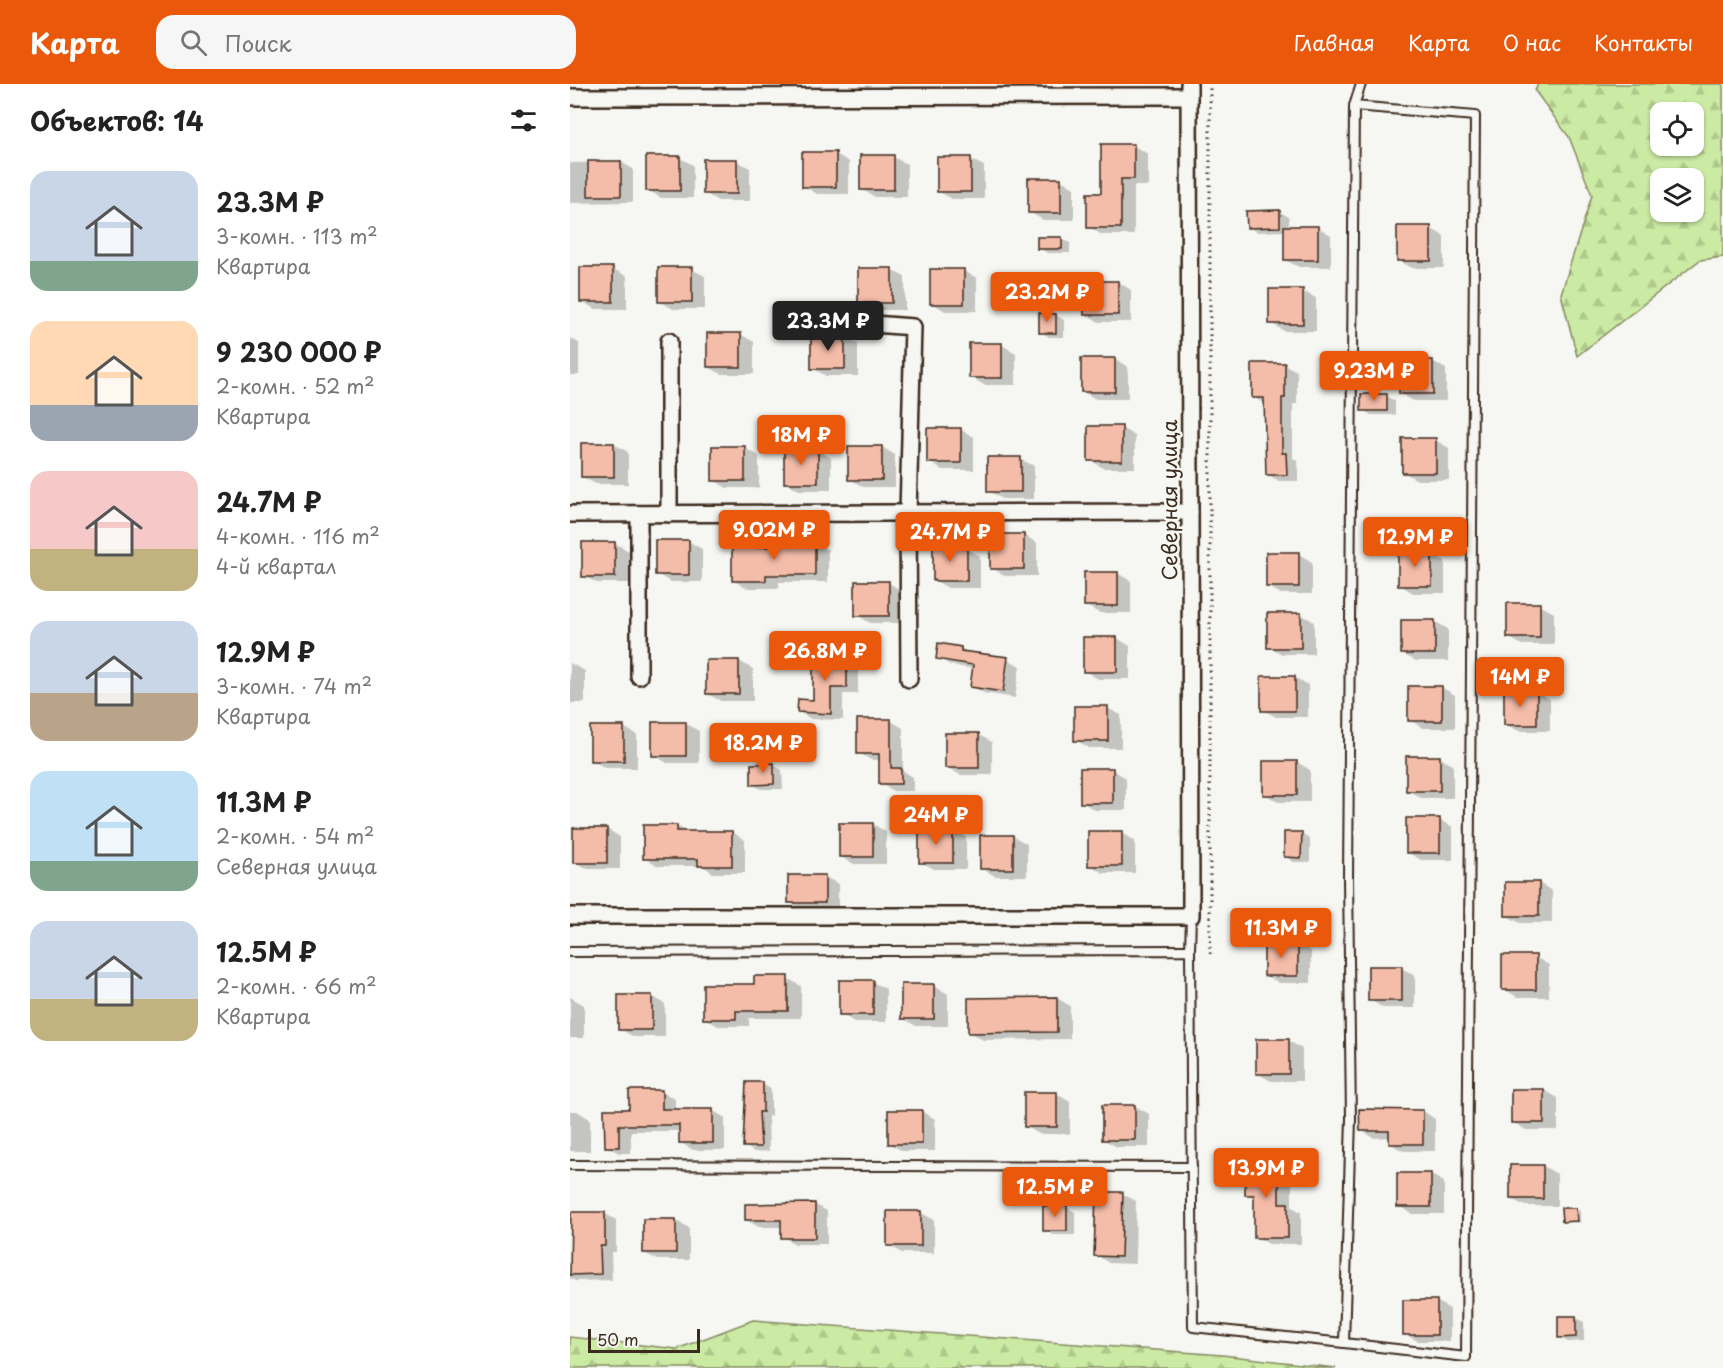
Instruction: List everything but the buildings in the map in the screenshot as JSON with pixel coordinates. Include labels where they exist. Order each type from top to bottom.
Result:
[{"type":"street","points":[[570,97],[1189,90]]},
{"type":"street","name":"Северная улица","points":[[1189,90],[1191,916]]},
{"type":"street","points":[[860,322],[913,327],[908,513],[909,680]]},
{"type":"street","points":[[669,341],[669,514]]},
{"type":"street","points":[[570,514],[1190,512]]},
{"type":"street","points":[[639,514],[639,676]]},
{"type":"street","points":[[570,916],[1191,916]]},
{"type":"lane","points":[[1344,1343],[1352,1119],[1348,879],[1354,106],[1361,84]]},
{"type":"lane","points":[[1191,916],[1193,1327],[1466,1357],[1475,116],[1354,106]]},
{"type":"lane","points":[[570,952],[1190,950]]},
{"type":"lane","points":[[570,1165],[1192,1167]]},
{"type":"path","points":[[1210,84],[1210,954]]},
{"type":"green space","points":[[1538,84],[1723,84],[1723,257],[1700,260],[1577,356],[1561,294],[1592,195],[1569,137],[1535,91]]},
{"type":"green space","points":[[753,1320],[1222,1355],[1336,1368],[570,1368],[570,1337],[677,1349]]}]
